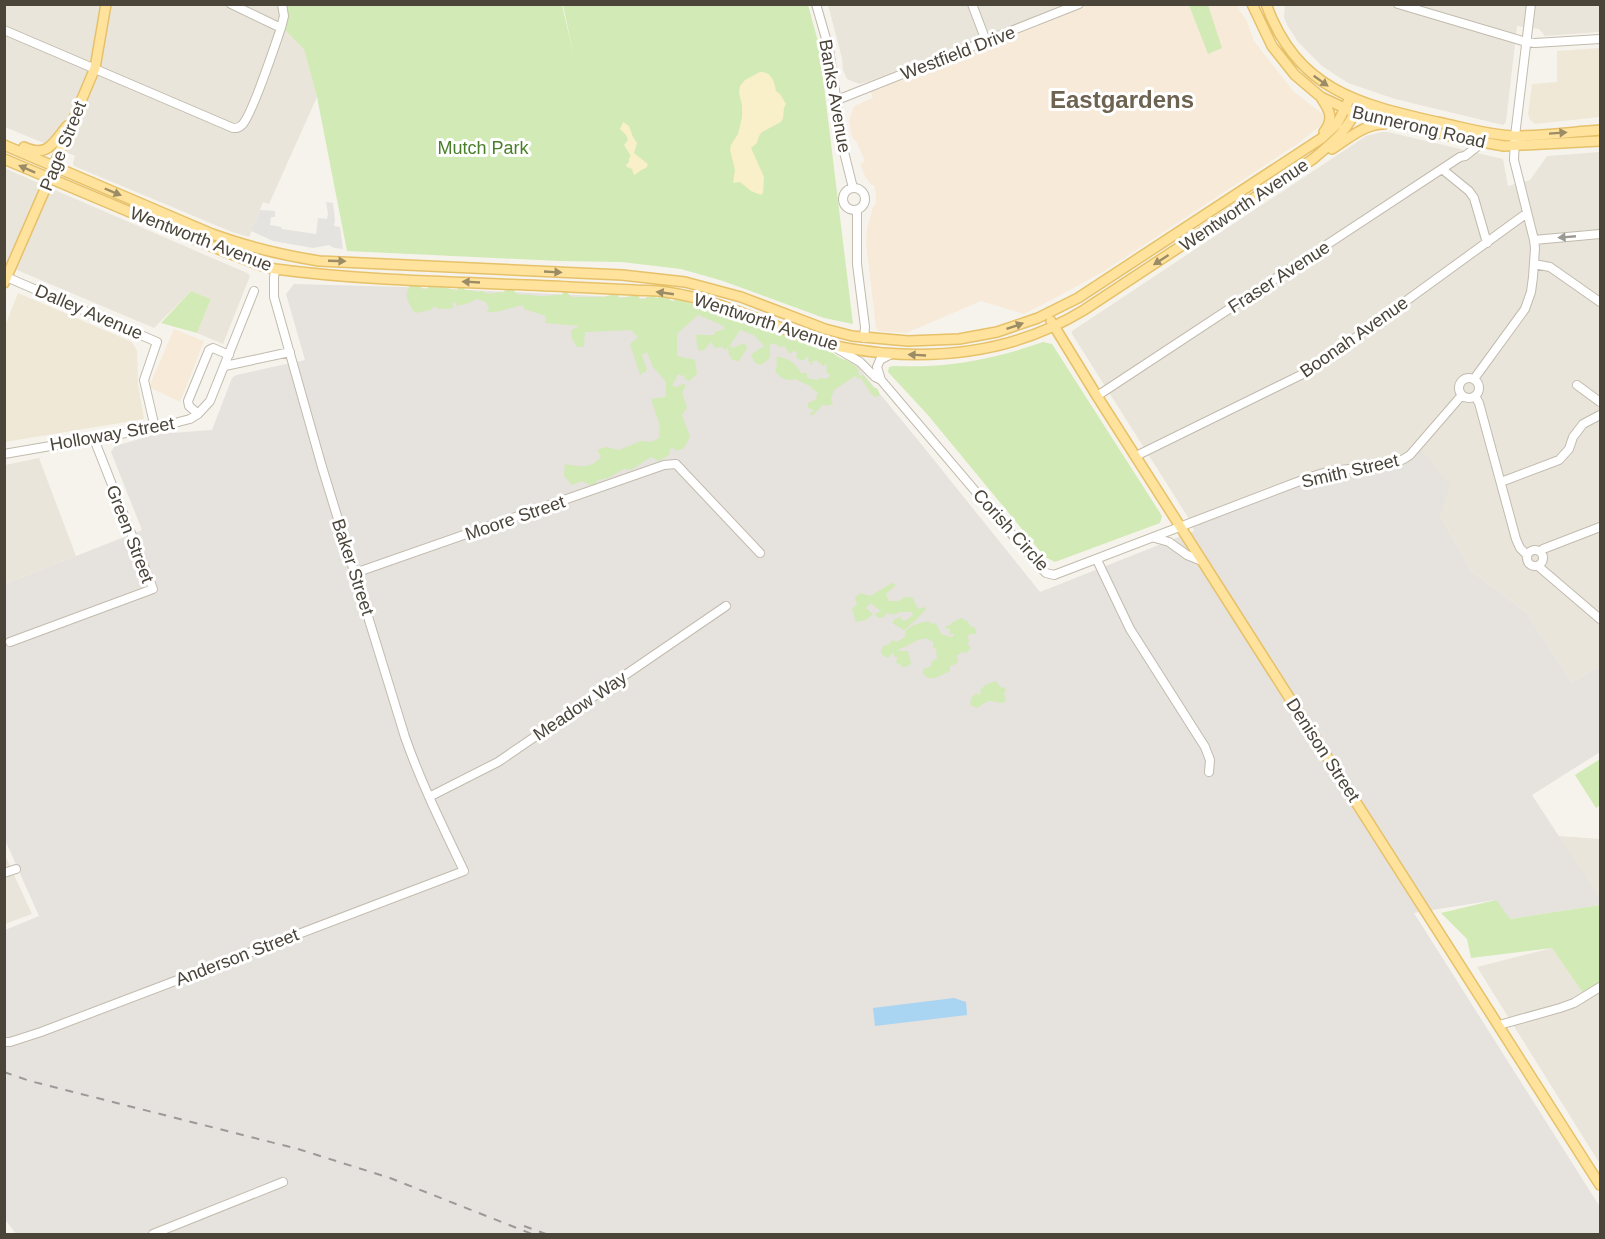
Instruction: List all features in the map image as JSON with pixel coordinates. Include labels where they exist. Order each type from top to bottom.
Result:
[{"type":"main road","name":"Page Street","points":[[5,278],[50,179],[94,68],[106,4]]},
{"type":"main road","name":"Bunnerong Road","points":[[1252,4],[1266,36],[1279,56],[1302,82],[1321,97],[1350,111],[1461,138],[1514,146],[1600,141]]},
{"type":"main road","name":"Bunnerong Road","points":[[1266,4],[1283,41],[1304,66],[1325,84],[1360,102],[1477,131],[1515,136],[1600,130]]},
{"type":"main road","points":[[1305,150],[1330,122],[1330,111],[1321,97]]},
{"type":"main road","name":"Wentworth Avenue","points":[[4,159],[213,247],[276,269],[380,278],[666,292],[728,307],[827,344],[862,351],[930,355],[965,353],[1008,343],[1054,327],[1075,316],[1313,159],[1342,133],[1350,111],[1350,98]]},
{"type":"main road","name":"Wentworth Avenue","points":[[4,143],[212,234],[279,254],[319,261],[622,275],[685,282],[741,297],[825,329],[864,338],[908,341],[959,339],[997,332],[1048,314],[1078,298],[1305,150],[1333,129],[1360,102]]},
{"type":"main road","points":[[4,143],[15,143],[32,150],[45,150],[53,144],[75,114]]},
{"type":"main road","points":[[1313,159],[1370,126],[1392,123]]},
{"type":"main road","name":"Baker Street","points":[[276,269],[279,254]]},
{"type":"main road","name":"Denison Street","points":[[1048,314],[1097,396],[1600,1185]]},
{"type":"main road","points":[[862,351],[864,338]]},
{"type":"street","points":[[231,4],[281,28]]},
{"type":"street","points":[[4,30],[233,128],[243,124],[253,104],[281,28],[284,16],[282,4]]},
{"type":"street","name":"Banks Avenue","points":[[816,4],[828,49],[844,152],[853,188]]},
{"type":"street","points":[[972,4],[986,41]]},
{"type":"street","name":"Westfield Drive","points":[[837,100],[1079,4]]},
{"type":"street","points":[[1270,16],[1274,4]]},
{"type":"street","points":[[1398,4],[1526,42],[1600,39]]},
{"type":"street","points":[[1474,380],[1525,309],[1531,292],[1534,240],[1514,160],[1514,146],[1531,4]]},
{"type":"street","points":[[1460,157],[1464,146],[1461,138]]},
{"type":"street","name":"Fraser Avenue","points":[[1097,396],[1460,157],[1465,156],[1482,142]]},
{"type":"street","points":[[1442,169],[1469,191],[1474,198],[1487,243]]},
{"type":"street","points":[[857,210],[847,208],[844,202],[845,193],[853,188],[860,189],[865,195],[864,204],[857,210],[857,264],[864,338]]},
{"type":"street","name":"Boonah Avenue","points":[[1136,456],[1311,370],[1527,213]]},
{"type":"street","points":[[1534,240],[1600,234]]},
{"type":"street","points":[[1534,264],[1550,267],[1600,302]]},
{"type":"street","name":"Baker Street","points":[[276,269],[273,282],[274,297],[322,467],[405,737],[429,797],[464,871]]},
{"type":"street","name":"Dalley Avenue","points":[[5,278],[157,342],[144,380],[155,428]]},
{"type":"street","name":"Holloway Street","points":[[4,454],[155,428],[190,419],[198,414],[210,401],[254,291]]},
{"type":"street","name":"Corish Circle","points":[[827,344],[852,356],[881,380],[1042,570],[1053,575],[1181,527]]},
{"type":"street","points":[[198,414],[189,406],[188,401],[209,350],[213,348],[229,355]]},
{"type":"street","points":[[225,366],[290,352]]},
{"type":"street","points":[[881,380],[877,371],[878,365],[884,357],[891,354]]},
{"type":"street","points":[[1468,378],[1474,380],[1479,387],[1475,396],[1467,398],[1462,395],[1459,389],[1460,383],[1468,378]]},
{"type":"street","points":[[1577,385],[1600,402]]},
{"type":"street","name":"Smith Street","points":[[1181,527],[1305,479],[1332,471],[1372,468],[1401,462],[1410,455],[1462,395]]},
{"type":"street","points":[[1475,396],[1479,403],[1518,544],[1527,555],[1528,563],[1538,566],[1600,619]]},
{"type":"street","points":[[1501,482],[1559,460],[1569,449],[1573,437],[1583,424],[1600,415]]},
{"type":"street","name":"Green Street","points":[[10,642],[153,589],[94,439]]},
{"type":"street","name":"Moore Street","points":[[355,573],[664,465],[676,465],[760,554]]},
{"type":"street","points":[[1540,552],[1600,527]]},
{"type":"street","points":[[1153,538],[1169,542],[1187,555],[1202,561]]},
{"type":"street","points":[[1527,555],[1536,550],[1540,552]]},
{"type":"street","points":[[1538,566],[1543,559],[1540,552]]},
{"type":"street","points":[[1097,560],[1130,629],[1204,747],[1210,760],[1209,772]]},
{"type":"street","name":"Meadow Way","points":[[429,797],[498,762],[726,606]]},
{"type":"street","points":[[4,873],[16,868]]},
{"type":"street","name":"Anderson Street","points":[[7,1042],[41,1032],[464,871]]},
{"type":"street","points":[[1499,1025],[1574,1003],[1600,988]]},
{"type":"street","points":[[153,1234],[283,1182]]},
{"type":"shaded area","points":[[1238,4],[1254,41],[1294,92],[1324,115],[1324,123],[1297,144],[1106,270],[1024,314],[981,301],[906,333],[878,331],[866,243],[867,228],[876,203],[876,194],[874,185],[871,185],[866,178],[860,164],[865,161],[852,137],[849,121],[854,106],[873,98],[867,82],[1067,5]]},
{"type":"shaded area","points":[[1285,4],[1600,4],[1600,32],[1545,36],[1539,29],[1517,26],[1506,122],[1503,125],[1395,99],[1348,83],[1322,66],[1298,42],[1284,17]]},
{"type":"shaded area","points":[[4,5],[282,5],[282,27],[304,48],[317,97],[269,204],[263,202],[249,237],[74,166],[75,156],[5,127]]},
{"type":"shaded area","points":[[828,5],[1066,5],[859,84],[847,79],[843,70]]},
{"type":"shaded area","points":[[1600,48],[1600,117],[1535,124],[1530,120],[1528,114],[1532,84],[1557,82],[1557,51]]},
{"type":"shaded area","points":[[1382,132],[1503,159],[1508,186],[1530,180],[1547,156],[1600,152],[1600,670],[1598,668],[1572,682],[1527,613],[1472,572],[1440,516],[1410,455],[1191,522],[1072,334],[1072,331],[1366,136]]},
{"type":"shaded area","points":[[4,168],[247,273],[250,276],[223,344],[197,333],[211,299],[191,291],[154,328],[5,265]]},
{"type":"shaded area","points":[[326,202],[333,203],[334,226],[340,227],[343,249],[329,245],[313,248],[273,241],[251,231],[260,210],[275,211],[275,217],[271,217],[270,225],[316,234],[318,218],[327,219]]},
{"type":"shaded area","points":[[294,284],[661,299],[730,315],[830,354],[857,366],[1040,592],[1194,531],[1191,522],[1332,471],[1391,465],[1418,446],[1450,485],[1440,516],[1472,572],[1527,613],[1572,682],[1598,668],[1600,670],[1600,752],[1532,795],[1600,899],[1600,905],[1509,919],[1495,900],[1414,913],[1600,1207],[1600,1234],[16,1234],[4,1218],[5,930],[39,916],[5,840],[5,584],[142,530],[111,452],[115,446],[157,434],[212,430],[232,378],[236,375],[305,360],[286,294]]},
{"type":"shaded area","points":[[18,293],[132,342],[137,351],[138,384],[144,419],[5,442],[5,326]]},
{"type":"shaded area","points":[[174,329],[204,341],[180,402],[149,387]]},
{"type":"shaded area","points":[[39,458],[76,556],[5,584],[5,465]]},
{"type":"shaded area","points":[[1558,836],[1600,839],[1600,899]]},
{"type":"shaded area","points":[[4,853],[32,914],[5,924],[4,924]]},
{"type":"shaded area","points":[[1552,948],[1585,996],[1600,987],[1600,1164],[1477,967]]},
{"type":"green space","name":"Mutch Park","points":[[282,5],[562,5],[574,56],[563,5],[808,5],[819,45],[853,324],[824,318],[723,281],[681,269],[621,262],[347,251],[317,97],[304,49],[282,27]]},
{"type":"green space","points":[[1189,5],[1208,5],[1222,48],[1208,54]]},
{"type":"green space","points":[[410,286],[420,286],[423,289],[435,286],[457,290],[463,288],[488,294],[502,293],[508,288],[514,288],[515,293],[519,295],[541,296],[562,295],[563,292],[567,292],[571,297],[604,297],[617,293],[619,298],[638,295],[640,299],[644,299],[655,296],[658,298],[659,295],[673,301],[676,299],[696,303],[711,310],[727,313],[728,317],[763,327],[767,325],[769,329],[790,338],[788,340],[790,341],[802,341],[820,350],[825,347],[826,350],[833,348],[833,353],[856,366],[860,376],[863,375],[874,388],[877,388],[880,395],[875,397],[871,394],[861,378],[858,379],[855,376],[834,390],[831,399],[833,404],[826,406],[823,404],[812,416],[810,414],[814,410],[808,408],[808,403],[817,399],[818,392],[795,379],[789,380],[776,373],[778,365],[776,365],[776,357],[788,359],[801,373],[807,373],[807,378],[816,380],[830,376],[826,371],[827,365],[822,366],[817,360],[813,361],[812,365],[808,361],[809,357],[800,360],[796,357],[797,352],[793,351],[790,354],[786,346],[780,347],[774,343],[770,345],[770,358],[761,365],[755,363],[751,355],[765,347],[754,335],[740,330],[730,345],[732,348],[745,343],[747,348],[739,361],[732,360],[728,347],[725,350],[722,347],[715,348],[711,342],[704,350],[699,351],[696,335],[714,335],[715,332],[724,329],[724,326],[698,315],[677,334],[677,356],[695,360],[697,374],[689,381],[684,378],[685,375],[678,374],[672,386],[679,387],[685,384],[682,392],[687,408],[682,415],[690,437],[684,448],[676,451],[674,448],[670,449],[669,455],[659,461],[651,457],[631,470],[624,469],[608,478],[598,480],[593,486],[582,481],[572,485],[564,476],[565,464],[580,466],[593,464],[601,457],[597,450],[606,447],[619,450],[641,441],[651,442],[659,438],[660,426],[651,399],[666,397],[666,382],[653,367],[647,352],[642,355],[647,370],[640,375],[630,344],[638,337],[631,330],[585,332],[584,347],[577,347],[572,339],[571,330],[580,326],[545,323],[546,316],[524,309],[523,305],[487,312],[489,308],[486,302],[477,299],[457,306],[455,302],[452,303],[453,308],[439,309],[434,306],[431,310],[415,313],[407,296]]},
{"type":"green space","points":[[191,291],[211,299],[197,333],[161,323]]},
{"type":"green space","points":[[1043,342],[1052,344],[1162,516],[1160,523],[1055,562],[1045,557],[927,414],[888,372],[889,367],[893,366],[932,366],[969,362]]},
{"type":"green space","points":[[892,583],[896,585],[886,594],[889,601],[898,601],[907,596],[912,597],[918,609],[925,607],[926,609],[918,618],[904,630],[892,623],[901,617],[901,620],[905,621],[913,615],[912,612],[898,612],[890,615],[888,612],[884,617],[878,618],[875,614],[881,611],[870,603],[866,608],[873,614],[866,620],[856,622],[852,609],[857,604],[855,598],[860,593],[870,596]]},
{"type":"green space","points":[[961,618],[974,627],[976,634],[967,636],[969,641],[967,644],[971,648],[966,653],[961,652],[956,656],[958,663],[950,666],[950,671],[935,678],[928,678],[923,674],[923,669],[930,667],[933,660],[937,659],[933,642],[926,638],[898,650],[908,651],[911,664],[906,667],[897,664],[896,660],[899,658],[894,656],[894,653],[888,658],[882,655],[883,646],[905,637],[906,630],[914,625],[924,622],[936,623],[941,634],[951,637],[954,636],[953,633],[949,635],[950,628],[946,629],[946,626]]},
{"type":"green space","points":[[996,681],[1006,691],[1004,693],[1006,700],[1003,703],[988,701],[978,708],[970,705],[971,698],[976,693],[981,694],[980,691],[985,685]]},
{"type":"green space","points":[[1600,759],[1600,805],[1596,808],[1575,775]]},
{"type":"green space","points":[[1496,900],[1510,919],[1600,905],[1600,987],[1585,996],[1552,948],[1471,958],[1467,939],[1441,913]]},
{"type":"sand","points":[[760,72],[772,78],[776,91],[786,104],[781,122],[762,132],[757,143],[751,148],[764,177],[761,195],[751,191],[740,182],[733,183],[735,170],[730,150],[738,134],[742,117],[740,86],[745,80]]},
{"type":"sand","points":[[623,122],[629,126],[637,143],[634,153],[648,164],[646,168],[634,175],[632,169],[626,165],[631,156],[624,145],[628,140],[626,135],[620,129]]},
{"type":"water","points":[[954,998],[966,1002],[967,1015],[875,1026],[873,1008]]},
{"type":"railway","points":[[4,1072],[30,1081],[298,1149],[390,1178],[532,1234]]},
{"type":"railway","points":[[524,1226],[546,1234]]},
{"type":"district","name":"Eastgardens","points":[[1122,100]]}]
